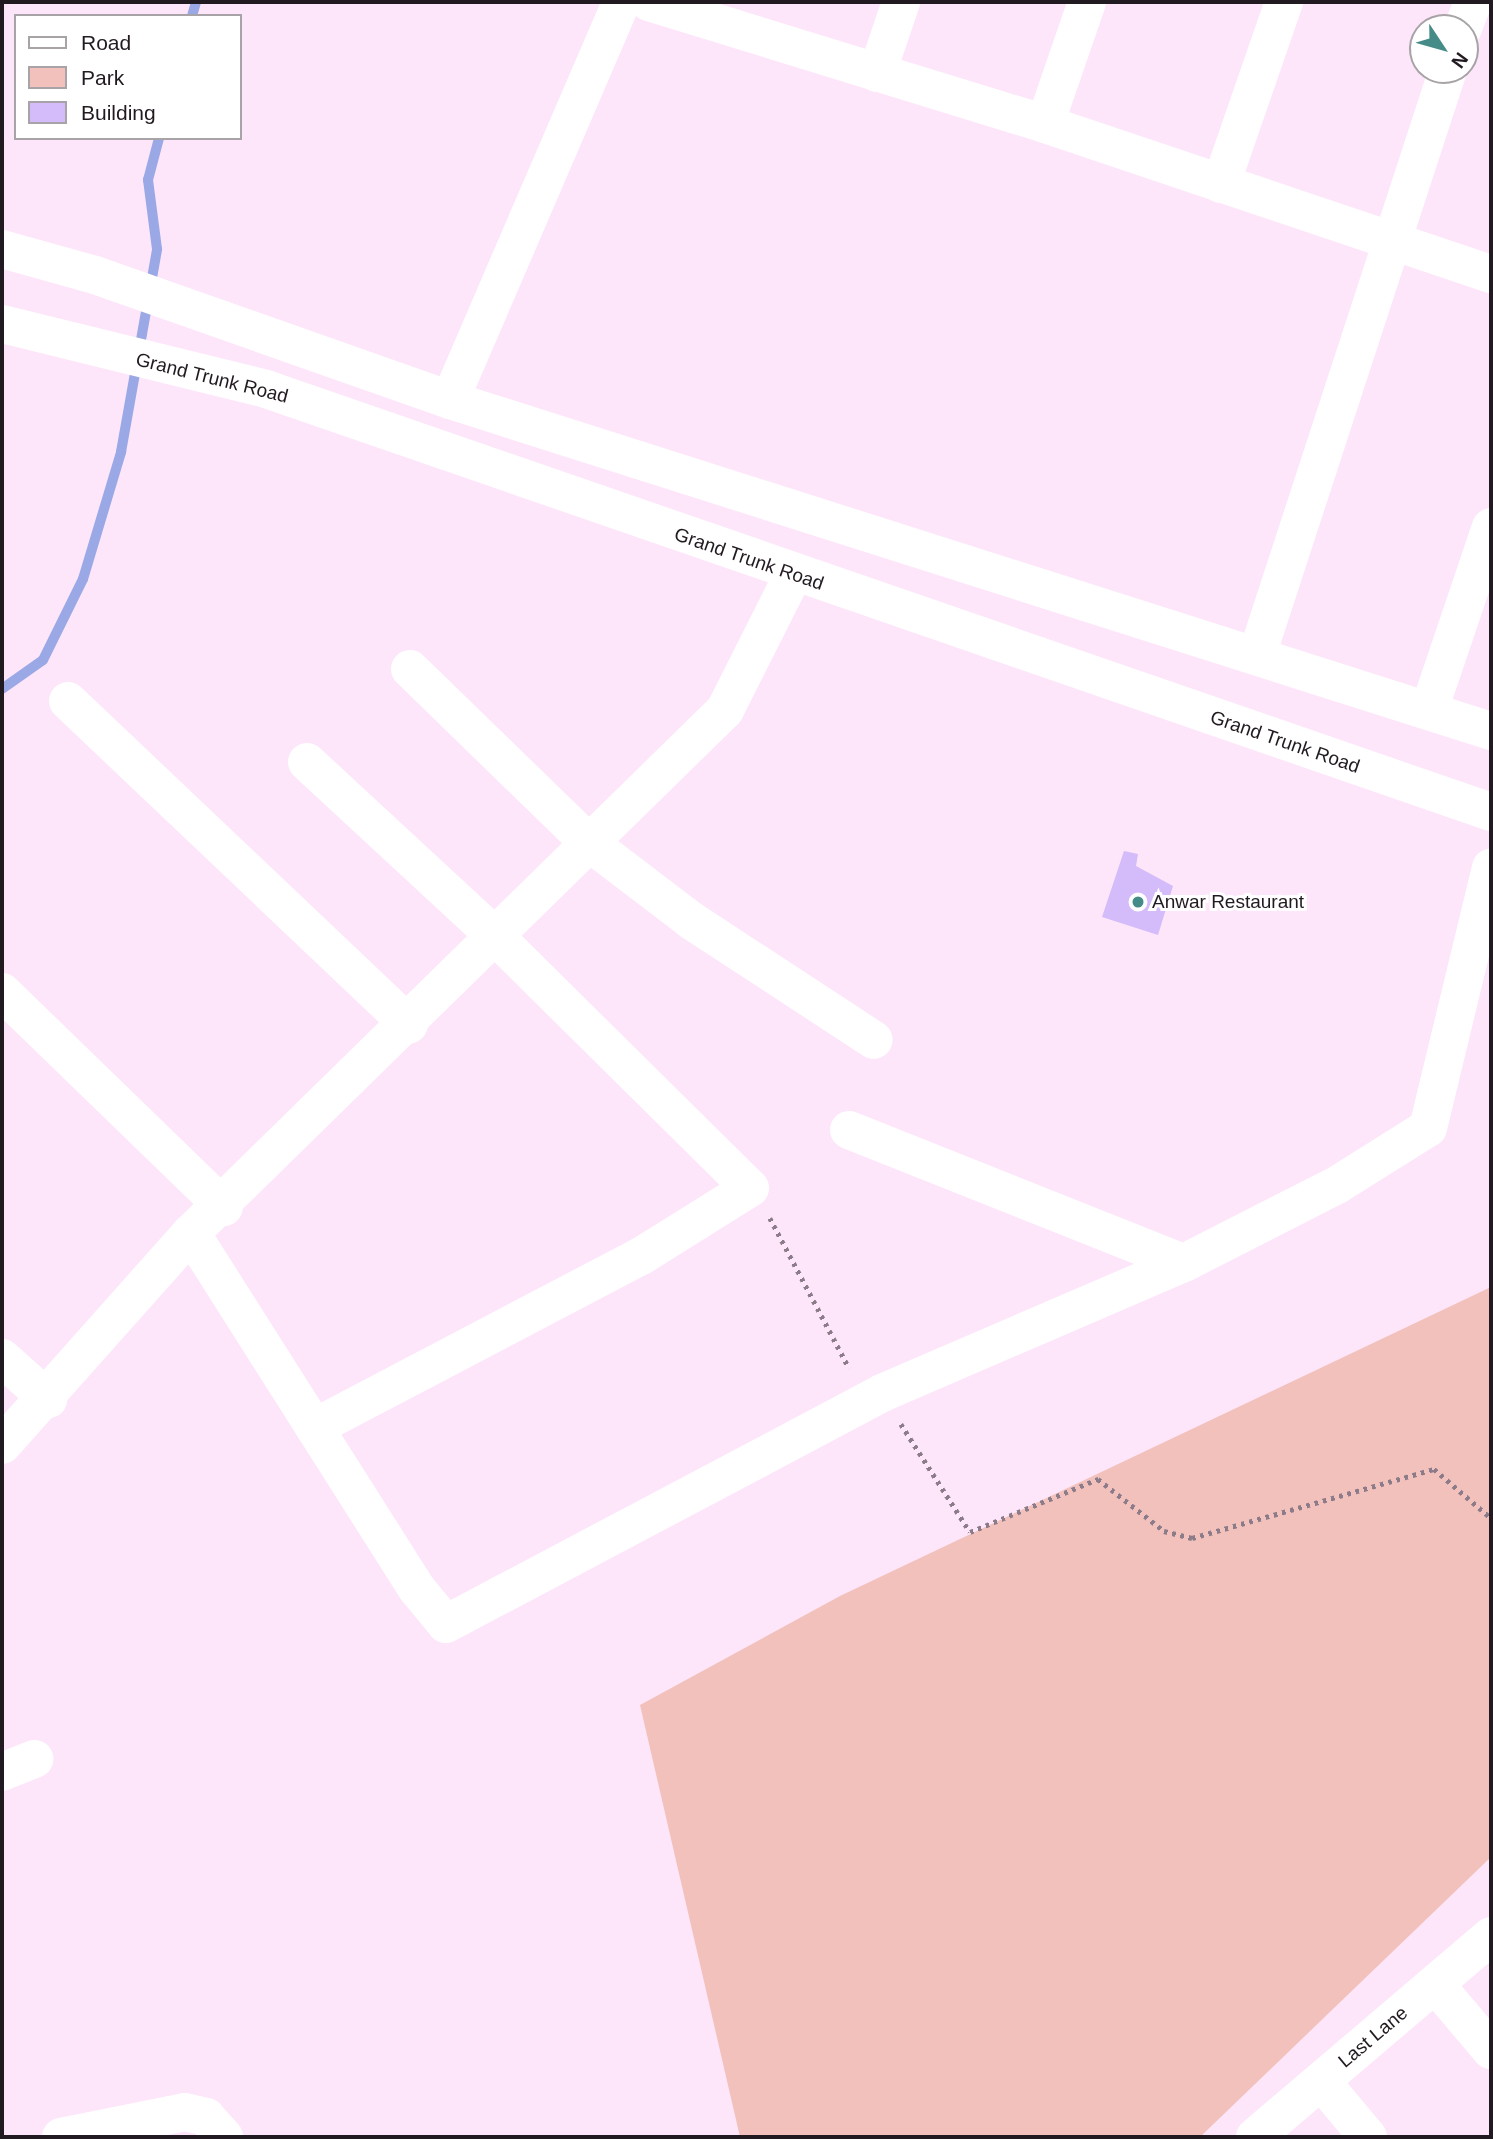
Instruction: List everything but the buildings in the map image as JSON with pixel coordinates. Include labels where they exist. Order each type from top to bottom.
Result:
[{"type":"main road","points":[[450,400],[621,2]]},
{"type":"main road","points":[[649,2],[1045,124],[1491,274]]},
{"type":"main road","points":[[877,73],[901,2]]},
{"type":"main road","points":[[1045,124],[1087,2]]},
{"type":"main road","points":[[1221,184],[1283,2]]},
{"type":"main road","points":[[1257,655],[1388,240],[1443,84]]},
{"type":"main road","points":[[2,249],[95,275],[450,400],[1491,731]]},
{"type":"main road","name":"Grand Trunk Road","points":[[2,324],[68,343],[266,389],[793,575],[1491,812]]},
{"type":"main road","points":[[1429,710],[1491,527]]},
{"type":"main road","points":[[2,1445],[48,1399],[191,1233],[224,1208],[409,1025],[587,841],[725,710],[793,575]]},
{"type":"main road","points":[[410,669],[587,841],[692,921],[874,1040]]},
{"type":"main road","points":[[68,701],[409,1025]]},
{"type":"main road","points":[[307,762],[496,937],[750,1188],[641,1256],[314,1428]]},
{"type":"main road","points":[[191,1233],[314,1428],[446,1624],[874,1398],[1184,1263],[1337,1185],[1428,1128],[1491,868]]},
{"type":"main road","points":[[2,992],[224,1208]]},
{"type":"main road","points":[[849,1130],[1184,1263]]},
{"type":"main road","points":[[2,1358],[48,1399]]},
{"type":"main road","name":"Last Lane","points":[[1255,2137],[1491,1936]]},
{"type":"main road","points":[[1435,1984],[1491,2050]]},
{"type":"main road","points":[[1321,2081],[1368,2137]]},
{"type":"main road","points":[[61,2137],[185,2112],[206,2117],[224,2137]]},
{"type":"path","points":[[750,1188],[874,1398],[970,1532],[1098,1479],[1164,1531],[1192,1538],[1434,1469],[1491,1518]]},
{"type":"green space","points":[[1491,1287],[1491,1857],[1200,2137],[740,2137],[640,1705],[840,1596]]},
{"type":"waterway","points":[[193,14],[196,2]]},
{"type":"waterway","points":[[2,689],[43,660],[83,579],[121,452],[157,249],[148,180],[158,140]]},
{"type":"place","name":"Anwar Restaurant","points":[[1138,902]]}]
